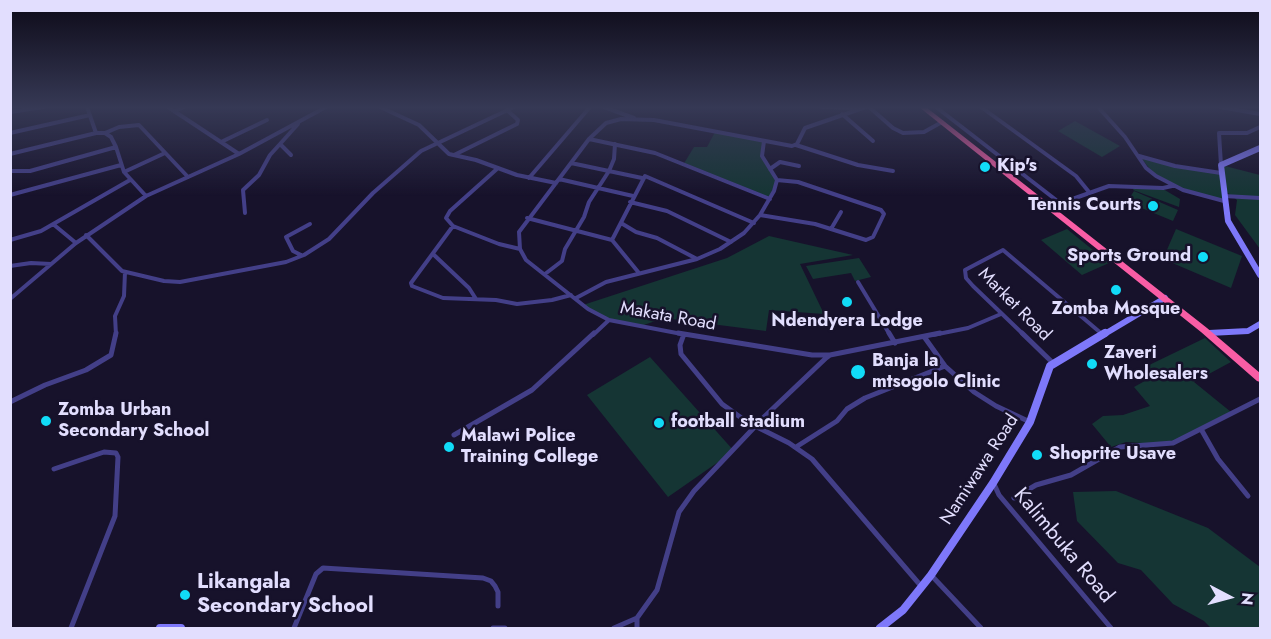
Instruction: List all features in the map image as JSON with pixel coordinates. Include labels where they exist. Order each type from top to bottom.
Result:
[{"type":"highway","points":[[960,137],[1209,333],[1260,378]]},
{"type":"street","points":[[10,154],[80,137]]},
{"type":"street","points":[[111,137],[124,172],[146,196]]},
{"type":"street","points":[[150,137],[188,177]]},
{"type":"street","points":[[213,137],[238,154]]},
{"type":"street","points":[[221,142],[232,137]]},
{"type":"street","points":[[10,299],[75,243],[146,196],[271,137]]},
{"type":"street","points":[[245,213],[243,190],[259,175],[270,155],[286,137]]},
{"type":"street","points":[[430,137],[453,155],[529,178],[557,181],[633,196]]},
{"type":"street","points":[[86,235],[125,272],[174,282],[279,264],[304,255],[337,231],[373,193],[418,153],[449,137]]},
{"type":"street","points":[[453,155],[491,137]]},
{"type":"street","points":[[529,178],[564,137]]},
{"type":"street","points":[[498,168],[450,211],[446,218],[453,226],[499,244],[520,249],[519,232],[527,218],[591,137]]},
{"type":"street","points":[[740,137],[796,145],[858,165],[893,171]]},
{"type":"street","points":[[796,145],[801,137]]},
{"type":"street","points":[[868,137],[873,141]]},
{"type":"street","points":[[974,137],[1060,203]]},
{"type":"street","points":[[1022,137],[1076,176],[1089,192]]},
{"type":"street","points":[[1122,137],[1149,171],[1172,186],[1224,198],[1260,198]]},
{"type":"street","points":[[1219,137],[1224,198],[1231,229],[1260,275]]},
{"type":"street","points":[[589,139],[655,153],[770,199]]},
{"type":"street","points":[[764,141],[761,152],[777,180]]},
{"type":"street","points":[[280,144],[291,155]]},
{"type":"street","points":[[545,274],[560,263],[584,217],[589,202],[600,189],[615,158],[615,144]]},
{"type":"street","points":[[974,148],[983,144]]},
{"type":"street","points":[[10,171],[30,171],[116,147]]},
{"type":"street","points":[[1221,165],[1260,147]]},
{"type":"street","points":[[124,172],[165,153]]},
{"type":"street","points":[[1138,156],[1175,166],[1221,173]]},
{"type":"street","points":[[770,169],[779,162],[799,166]]},
{"type":"street","points":[[571,163],[642,178],[650,177],[658,184],[674,188],[754,223]]},
{"type":"street","points":[[10,195],[121,165]]},
{"type":"street","points":[[612,240],[642,178]]},
{"type":"street","points":[[10,240],[29,235],[53,224],[130,180]]},
{"type":"street","points":[[453,226],[411,283],[412,286],[442,298],[524,304],[573,296],[606,282],[697,259],[731,242],[754,223],[770,199],[777,180]]},
{"type":"street","points":[[760,215],[797,220],[868,240],[875,234],[884,211],[798,182],[777,180]]},
{"type":"street","points":[[1050,207],[1089,192],[1116,185],[1163,188],[1172,186]]},
{"type":"street","points":[[630,202],[667,211],[731,242]]},
{"type":"street","points":[[831,229],[841,212]]},
{"type":"street","points":[[527,218],[612,240],[639,273]]},
{"type":"street","points":[[621,223],[636,232],[657,238],[697,259]]},
{"type":"street","points":[[53,224],[75,243]]},
{"type":"street","points":[[304,255],[292,251],[286,237],[310,225]]},
{"type":"street","name":"Makata Road","points":[[520,249],[526,260],[588,309],[609,320],[638,327],[830,356]]},
{"type":"street","name":"Market Road","points":[[1053,363],[1000,314],[964,275],[968,268],[1004,250],[1102,334]]},
{"type":"street","points":[[433,254],[463,282],[476,299]]},
{"type":"street","points":[[10,266],[31,263],[51,264]]},
{"type":"street","points":[[10,402],[45,385],[86,370],[111,356],[116,335],[115,316],[124,296],[125,272]]},
{"type":"street","points":[[858,282],[895,343]]},
{"type":"street","points":[[10,294],[18,292]]},
{"type":"street","points":[[1053,363],[1164,298]]},
{"type":"street","points":[[614,628],[637,618],[657,590],[679,512],[694,492],[756,425],[830,356],[968,328],[1000,314]]},
{"type":"street","points":[[454,435],[532,390],[609,320]]},
{"type":"street","points":[[1209,333],[1248,331],[1260,324]]},
{"type":"street","points":[[1220,343],[1236,332]]},
{"type":"street","points":[[684,334],[680,345],[681,354],[722,404],[735,414],[796,447],[818,466],[921,586]]},
{"type":"street","points":[[925,338],[945,366],[984,399],[1030,422]]},
{"type":"street","name":"Namiwawa Road","points":[[880,628],[903,610],[931,574],[993,483],[1030,422],[1046,371],[1053,363]]},
{"type":"street","points":[[796,447],[837,421],[847,409],[865,398],[945,366]]},
{"type":"street","points":[[1014,498],[1029,489],[1071,474],[1120,447],[1173,443],[1260,399]]},
{"type":"street","points":[[1201,429],[1218,459],[1248,496]]},
{"type":"street","points":[[54,469],[104,452],[116,453],[118,457],[115,516],[71,628]]},
{"type":"street","name":"Kalimbuka Road","points":[[993,483],[999,495],[1111,628]]},
{"type":"street","points":[[294,628],[316,574],[323,568],[483,578],[491,581],[495,586],[498,592],[498,606]]},
{"type":"street","points":[[931,574],[981,628]]},
{"type":"street","points":[[637,618],[637,628]]},
{"type":"street","points":[[160,628],[181,628]]},
{"type":"street","points":[[493,628],[505,628]]},
{"type":"green space","points":[[712,137],[741,137],[764,141],[761,152],[777,180],[770,199],[683,165],[694,147],[707,147]]},
{"type":"green space","points":[[1068,137],[1103,137],[1120,146],[1102,157]]},
{"type":"green space","points":[[1139,155],[1157,162],[1221,173],[1221,165],[1260,175],[1260,249],[1235,215],[1237,200],[1224,190],[1224,201],[1183,190],[1153,173]]},
{"type":"green space","points":[[1135,186],[1163,189],[1180,199],[1179,207],[1133,190]]},
{"type":"green space","name":"Tennis Courts","points":[[1134,191],[1178,210],[1173,221],[1127,202]]},
{"type":"green space","points":[[1067,229],[1109,263],[1082,275],[1041,240]]},
{"type":"green space","name":"Sports Ground","points":[[1176,229],[1242,256],[1231,288],[1163,259]]},
{"type":"green space","points":[[769,236],[853,255],[800,264],[824,314],[769,310],[766,331],[664,318],[638,327],[609,320],[583,305],[727,258]]},
{"type":"green space","points":[[859,258],[871,277],[855,281],[851,273],[813,279],[806,266]]},
{"type":"green space","points":[[1205,338],[1231,362],[1194,382],[1231,412],[1174,445],[1126,442],[1111,447],[1092,424],[1103,416],[1123,415],[1150,406],[1134,387],[1152,377],[1143,368]]},
{"type":"green space","name":"football stadium","points":[[650,357],[734,451],[668,497],[587,395]]},
{"type":"green space","points":[[1116,491],[1208,528],[1260,567],[1260,628],[1211,628],[1204,621],[1173,604],[1141,570],[1118,563],[1077,521],[1073,492]]},
{"type":"place","name":"Kip's","points":[[985,167]]},
{"type":"place","name":"Tennis Courts","points":[[1153,206]]},
{"type":"place","name":"Sports Ground","points":[[1203,257]]},
{"type":"place","name":"Zomba Mosque","points":[[1116,290]]},
{"type":"place","name":"Ndendyera Lodge","points":[[847,302]]},
{"type":"place","name":"Zaveri Wholesalers","points":[[1092,364]]},
{"type":"place","name":"Banja la mtsogolo Clinic","points":[[858,372]]},
{"type":"place","name":"Zomba Urban Secondary School","points":[[46,421]]},
{"type":"place","name":"football stadium","points":[[659,423]]},
{"type":"place","name":"Malawi Police Training College","points":[[449,447]]},
{"type":"place","name":"Shoprite Usave","points":[[1037,455]]},
{"type":"place","name":"Likangala Secondary School","points":[[185,595]]}]
